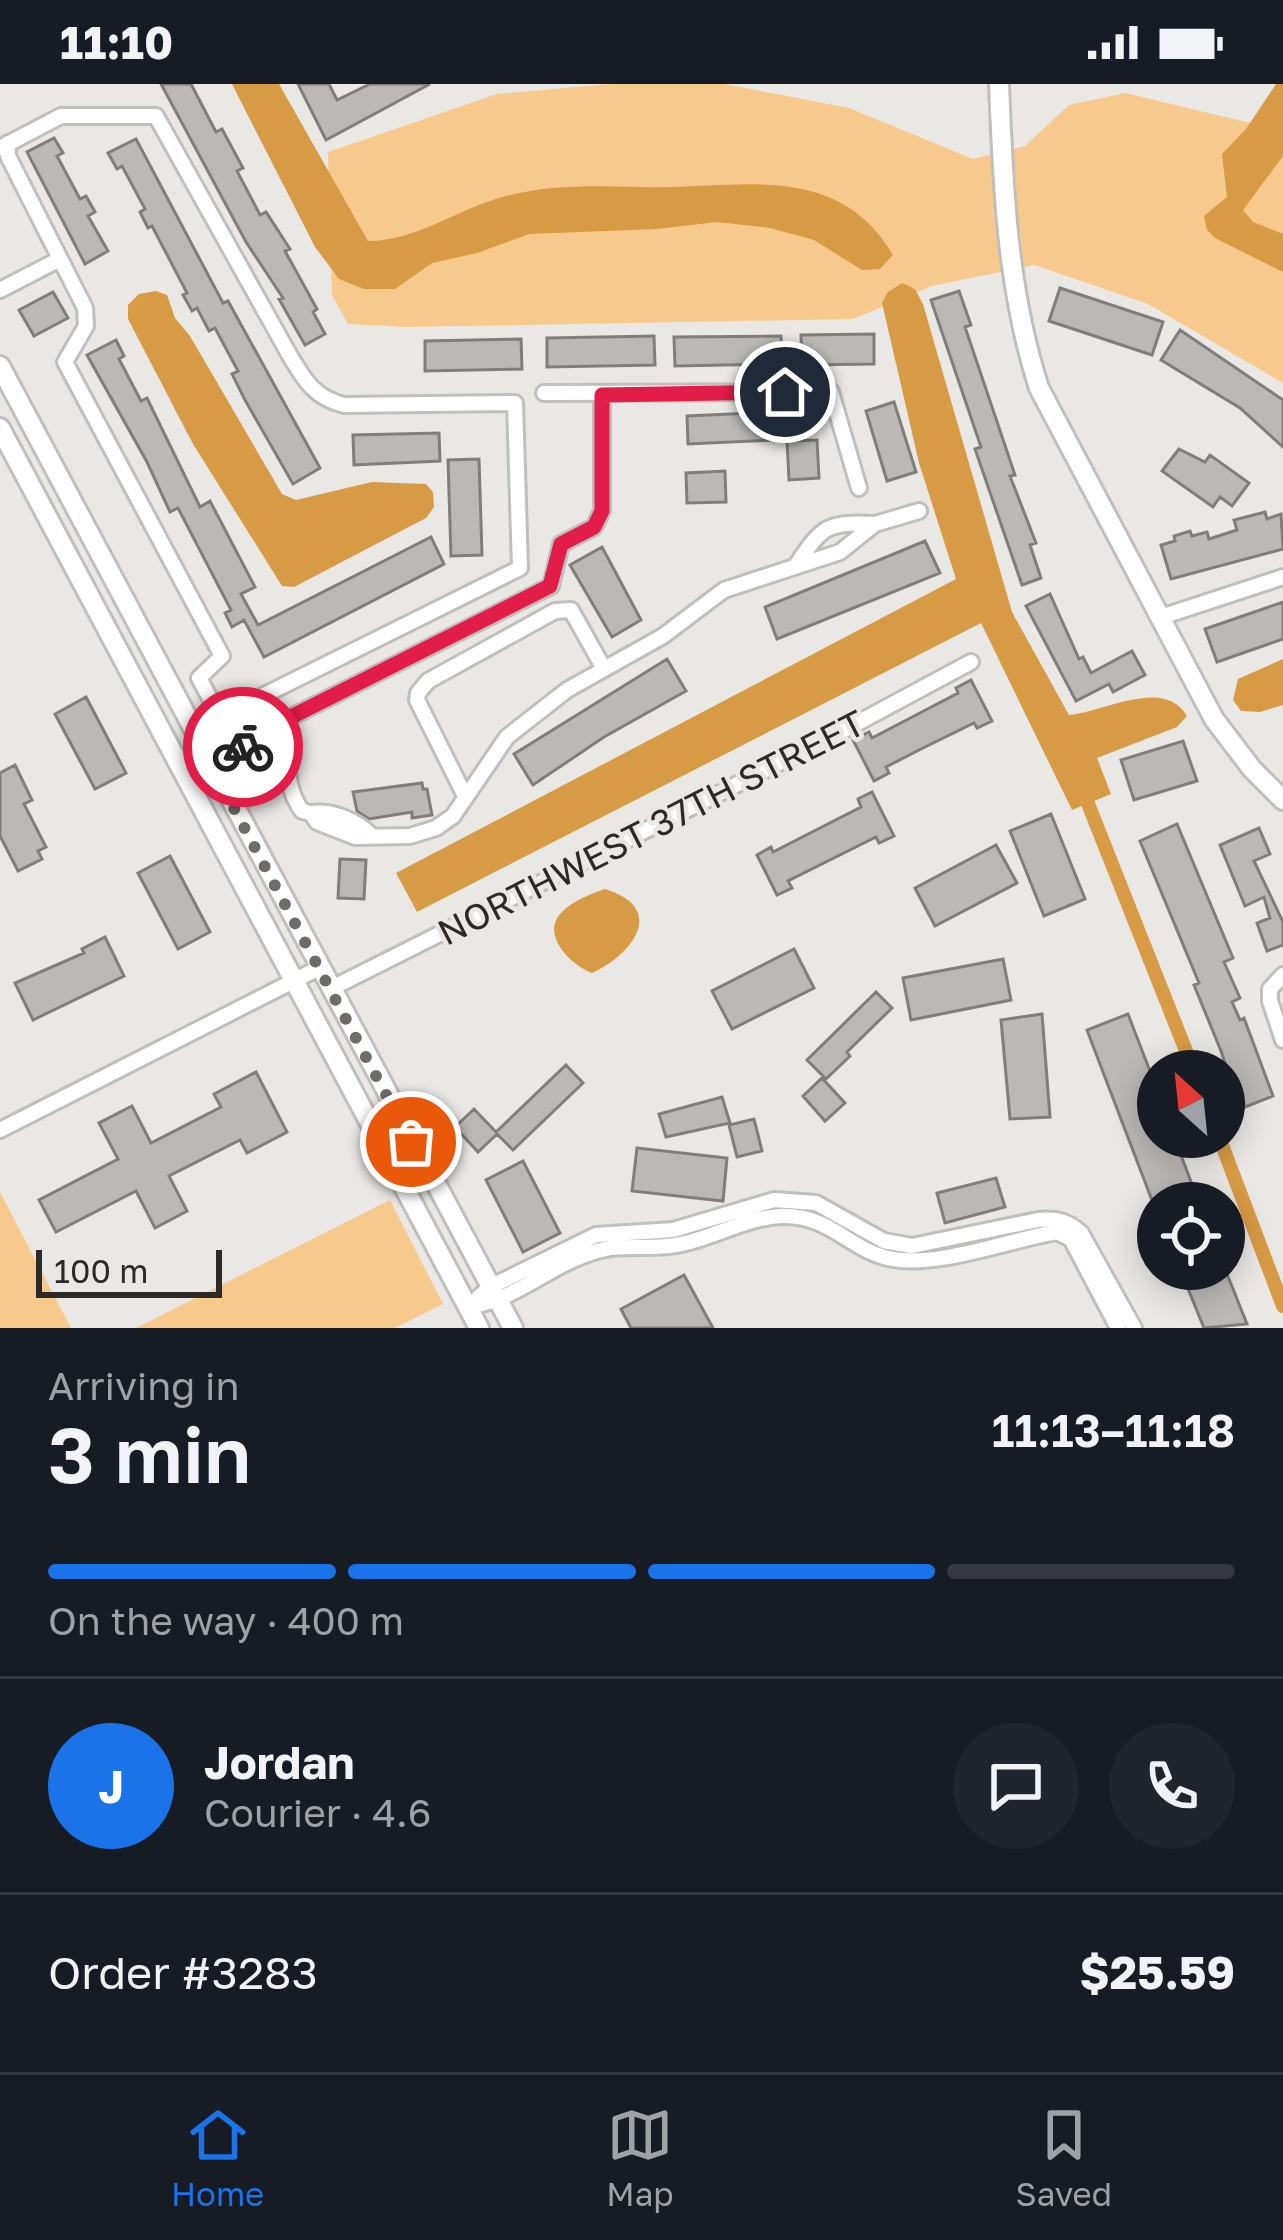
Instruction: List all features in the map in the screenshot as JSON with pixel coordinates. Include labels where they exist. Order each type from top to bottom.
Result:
[{"type":"main road","points":[[999,84],[1010,255],[1039,388],[1214,718],[1283,800]]},
{"type":"main road","points":[[0,366],[513,1328]]},
{"type":"main road","points":[[0,428],[479,1328]]},
{"type":"street","points":[[61,116],[156,116],[310,388],[325,400],[344,405],[515,404],[520,568],[230,712],[213,704],[199,679],[222,656],[65,362],[86,326],[85,308],[58,260],[4,146],[61,116]]},
{"type":"street","points":[[0,290],[58,260]]},
{"type":"street","points":[[544,393],[831,392],[859,488]]},
{"type":"street","points":[[188,779],[295,715],[550,586],[561,544],[594,527],[602,511],[602,395]]},
{"type":"street","points":[[796,566],[823,529],[836,523],[875,524],[919,511]]},
{"type":"street","points":[[283,725],[289,747],[288,788],[302,811],[324,811],[359,824],[370,834],[410,836],[453,816],[507,736],[603,667],[663,636],[724,590],[839,551],[875,524]]},
{"type":"street","points":[[1161,617],[1283,577]]},
{"type":"street","points":[[464,794],[417,700],[428,682],[555,611],[571,610],[578,618],[603,667]]},
{"type":"street","name":"NORTHWEST 37TH STREET","points":[[330,989],[971,662]]},
{"type":"street","points":[[0,1130],[319,968]]},
{"type":"street","points":[[1283,975],[1270,988],[1270,1001],[1283,1040]]},
{"type":"street","points":[[494,1295],[596,1235],[673,1230],[774,1200],[816,1203],[884,1241],[912,1246],[1071,1224],[1081,1233],[1134,1328]]},
{"type":"street","points":[[468,1307],[597,1250],[677,1245],[783,1216],[815,1219],[892,1259],[931,1258],[1034,1236],[1054,1225]]},
{"type":"street","points":[[1054,1225],[1070,1239],[1118,1328]]},
{"type":"shaded area","points":[[232,84],[279,84],[368,241],[404,236],[489,201],[540,189],[748,184],[813,192],[843,204],[870,224],[893,255],[880,269],[862,270],[814,240],[770,228],[717,222],[529,234],[432,263],[395,289],[364,289],[339,279],[315,247]]},
{"type":"shaded area","points":[[610,84],[725,84],[849,108],[973,159],[1025,146],[1069,105],[1125,93],[1283,131],[1283,383],[1148,304],[1034,265],[932,286],[853,319],[348,324],[332,295],[328,152],[497,94]]},
{"type":"shaded area","points":[[1276,84],[1283,84],[1283,156],[1243,210],[1253,222],[1283,234],[1283,272],[1215,238],[1204,216],[1227,197],[1222,154],[1246,129]]},
{"type":"shaded area","points":[[902,283],[915,289],[923,304],[1012,612],[1069,715],[1150,697],[1177,705],[1187,716],[1177,727],[1097,758],[1111,794],[1072,810],[981,623],[417,912],[396,873],[956,579],[919,463],[882,303]]},
{"type":"shaded area","points":[[156,291],[167,295],[175,318],[282,494],[296,500],[372,482],[426,484],[433,492],[434,507],[426,518],[294,587],[282,586],[193,444],[128,319],[128,305],[139,294]]},
{"type":"shaded area","points":[[1283,659],[1283,705],[1260,712],[1241,711],[1233,700],[1238,679]]},
{"type":"shaded area","points":[[605,889],[624,897],[639,919],[631,943],[592,973],[561,949],[555,922],[570,905]]},
{"type":"shaded area","points":[[0,1192],[71,1328],[0,1328]]},
{"type":"shaded area","points":[[390,1200],[443,1304],[395,1328],[136,1328]]},
{"type":"building","points":[[161,84],[191,84],[216,132],[222,129],[260,215],[266,212],[290,249],[285,251],[317,309],[313,312],[325,334],[305,345]]},
{"type":"building","points":[[298,84],[329,84],[337,100],[370,84],[430,84],[326,140]]},
{"type":"building","points":[[54,138],[63,153],[57,156],[80,199],[86,196],[95,212],[88,216],[108,251],[85,264],[27,152]]},
{"type":"building","points":[[136,139],[223,303],[228,301],[320,468],[293,484],[232,374],[238,371],[215,328],[209,331],[197,308],[192,311],[152,226],[148,228],[140,212],[145,209],[122,166],[117,169],[108,153]]},
{"type":"building","points":[[1060,288],[1163,322],[1152,355],[1049,321]]},
{"type":"building","points":[[959,291],[971,325],[965,327],[1015,475],[1010,476],[1036,543],[1030,545],[1041,578],[1022,585],[931,300]]},
{"type":"building","points":[[53,292],[68,318],[34,336],[19,310]]},
{"type":"building","points":[[1180,330],[1283,400],[1283,447],[1240,408],[1161,360]]},
{"type":"building","points":[[874,334],[874,364],[802,365],[801,335]]},
{"type":"building","points":[[654,336],[655,365],[547,367],[547,338]]},
{"type":"building","points":[[781,336],[782,364],[675,366],[674,337]]},
{"type":"building","points":[[521,339],[522,369],[425,371],[425,341]]},
{"type":"building","points":[[116,340],[124,356],[119,359],[141,401],[147,398],[200,507],[210,501],[255,587],[241,594],[258,625],[431,537],[444,564],[264,657],[244,620],[232,627],[225,613],[231,610],[178,508],[170,512],[87,355]]},
{"type":"building","points":[[894,402],[916,472],[887,481],[866,411]]},
{"type":"building","points":[[795,411],[796,439],[688,444],[687,416]]},
{"type":"building","points":[[439,433],[440,461],[354,465],[353,435]]},
{"type":"building","points":[[817,440],[819,478],[789,480],[787,441]]},
{"type":"building","points":[[1179,449],[1205,462],[1210,455],[1249,483],[1232,506],[1220,497],[1213,507],[1162,471]]},
{"type":"building","points":[[479,459],[482,555],[451,556],[448,460]]},
{"type":"building","points":[[725,471],[726,502],[687,503],[686,473]]},
{"type":"building","points":[[1265,512],[1267,519],[1281,514],[1283,549],[1171,579],[1161,545],[1190,531],[1192,536],[1207,532],[1209,539],[1237,530],[1234,520]]},
{"type":"building","points":[[925,541],[940,573],[777,639],[765,607]]},
{"type":"building","points":[[602,547],[641,620],[612,637],[570,565]]},
{"type":"building","points":[[1050,594],[1079,659],[1083,657],[1091,673],[1132,651],[1145,675],[1113,692],[1109,684],[1076,701],[1026,606]]},
{"type":"building","points":[[1283,602],[1283,639],[1217,662],[1205,629]]},
{"type":"building","points":[[667,659],[686,691],[604,737],[533,785],[514,754]]},
{"type":"building","points":[[971,680],[992,721],[977,728],[974,723],[921,749],[886,767],[889,773],[874,781],[853,740],[869,732],[872,738],[958,693],[956,688]]},
{"type":"building","points":[[86,697],[126,773],[95,789],[55,714]]},
{"type":"building","points":[[1183,741],[1197,781],[1134,800],[1121,760]]},
{"type":"building","points":[[15,765],[32,800],[24,804],[46,847],[38,851],[42,859],[18,871],[0,836],[0,773]]},
{"type":"building","points":[[422,783],[432,815],[412,818],[412,812],[369,819],[357,811],[353,792]]},
{"type":"building","points":[[872,792],[894,836],[879,843],[876,837],[788,881],[792,888],[777,895],[757,855],[771,847],[773,852],[861,807],[858,799]]},
{"type":"building","points":[[1051,814],[1085,899],[1044,916],[1010,831]]},
{"type":"building","points":[[1177,824],[1233,958],[1224,962],[1240,998],[1232,1002],[1240,1020],[1244,1018],[1273,1096],[1245,1107],[1245,1050],[1221,1050],[1194,985],[1199,983],[1140,841]]},
{"type":"building","points":[[1259,828],[1270,854],[1254,861],[1283,922],[1283,945],[1267,951],[1257,923],[1270,918],[1264,897],[1245,906],[1220,845]]},
{"type":"building","points":[[996,845],[1017,883],[935,926],[915,888]]},
{"type":"building","points":[[170,856],[210,932],[178,949],[138,873]]},
{"type":"building","points":[[340,859],[366,860],[364,899],[338,898]]},
{"type":"building","points":[[105,937],[124,976],[33,1020],[15,983],[84,953],[82,949]]},
{"type":"building","points":[[794,949],[814,988],[732,1029],[712,991]]},
{"type":"building","points":[[1003,959],[1011,1000],[911,1020],[903,978]]},
{"type":"building","points":[[876,992],[892,1008],[826,1079],[807,1060]]},
{"type":"building","points":[[1042,1014],[1050,1117],[1010,1119],[1001,1020]]},
{"type":"building","points":[[1128,1014],[1142,1050],[1137,1050],[1137,1158],[1182,1158],[1191,1182],[1145,1182],[1087,1030]]},
{"type":"building","points":[[566,1065],[583,1083],[513,1150],[497,1134],[478,1152],[455,1127],[474,1109],[496,1132]]},
{"type":"building","points":[[256,1072],[287,1132],[247,1153],[240,1140],[169,1176],[187,1211],[155,1228],[136,1191],[56,1232],[39,1200],[118,1159],[99,1123],[132,1106],[151,1143],[221,1107],[214,1094]]},
{"type":"building","points":[[822,1078],[845,1103],[825,1121],[803,1096]]},
{"type":"building","points":[[722,1097],[730,1123],[666,1137],[659,1114]]},
{"type":"building","points":[[754,1119],[762,1151],[737,1157],[729,1125]]},
{"type":"building","points":[[637,1148],[727,1158],[723,1201],[632,1191]]},
{"type":"building","points":[[523,1161],[560,1233],[523,1252],[486,1180]]},
{"type":"building","points":[[996,1178],[1005,1207],[945,1223],[937,1193]]},
{"type":"building","points":[[684,1275],[713,1328],[631,1328],[621,1309]]},
{"type":"building","points":[[1189,1290],[1233,1290],[1247,1324],[1204,1328]]},
{"type":"waterway","points":[[1081,786],[1186,1050]]},
{"type":"waterway","points":[[1227,1158],[1283,1306]]},
{"type":"way so far","points":[[243,747],[211,765],[411,1142]]},
{"type":"route","points":[[243,747],[295,715],[550,586],[561,544],[594,527],[602,511],[602,395],[785,392]]}]
